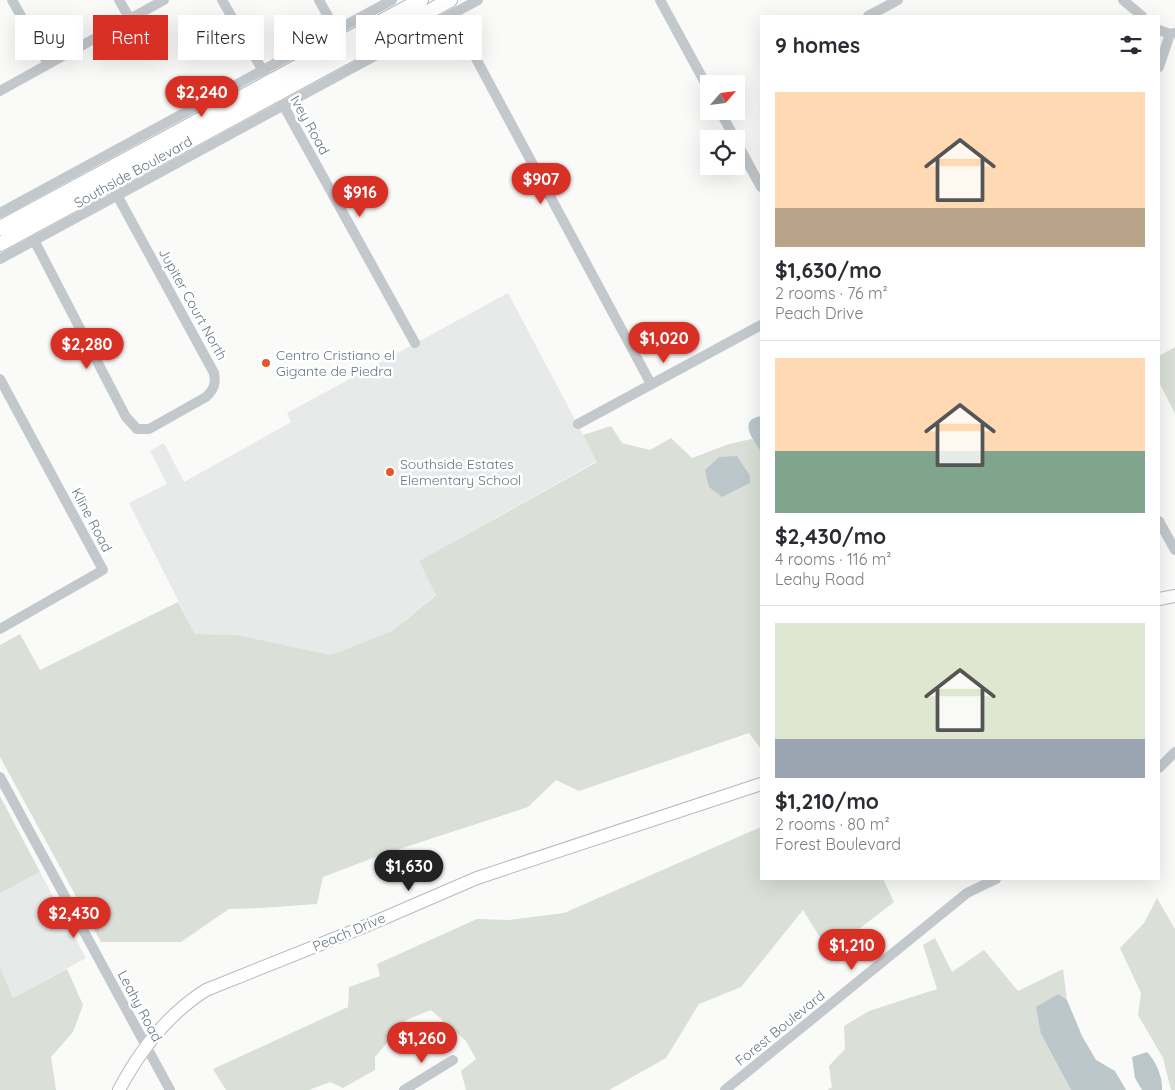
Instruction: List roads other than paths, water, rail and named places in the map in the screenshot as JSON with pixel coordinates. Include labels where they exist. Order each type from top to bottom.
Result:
[{"type":"highway","name":"Southside Boulevard","points":[[0,244],[24,223],[273,88],[421,0]]},
{"type":"highway","name":"Southside Boulevard","points":[[273,88],[451,7]]},
{"type":"highway","name":"Southside Boulevard","points":[[0,228],[24,223]]},
{"type":"main road","points":[[1160,599],[1175,596]]},
{"type":"main road","name":"Peach Drive","points":[[119,1090],[134,1062],[170,1018],[190,1000],[206,990],[361,928],[468,881],[760,784]]},
{"type":"street","points":[[12,0],[48,64]]},
{"type":"street","points":[[120,0],[128,15]]},
{"type":"street","points":[[137,15],[164,0]]},
{"type":"street","name":"Ivey Road","points":[[222,0],[415,343]]},
{"type":"street","points":[[319,0],[327,15]]},
{"type":"street","points":[[346,25],[392,0]]},
{"type":"street","points":[[478,0],[451,7],[652,384]]},
{"type":"street","points":[[660,0],[701,75]]},
{"type":"street","points":[[869,15],[878,5],[898,0]]},
{"type":"street","points":[[1123,0],[1141,15]]},
{"type":"street","points":[[1160,30],[1173,33],[1160,65]]},
{"type":"street","points":[[0,91],[93,39]]},
{"type":"street","points":[[0,213],[24,223],[117,195],[273,88],[304,60]]},
{"type":"street","points":[[0,259],[24,223],[273,88]]},
{"type":"street","points":[[745,156],[760,182]]},
{"type":"street","name":"Jupiter Court North","points":[[24,223],[126,417],[137,429],[149,429],[206,397],[213,391],[216,383],[214,372],[117,195]]},
{"type":"street","points":[[578,424],[760,326]]},
{"type":"street","name":"Kline Road","points":[[0,379],[103,570],[0,629]]},
{"type":"street","points":[[1160,523],[1175,550]]},
{"type":"street","points":[[1160,767],[1175,752]]},
{"type":"street","name":"Leahy Road","points":[[0,776],[170,1090]]},
{"type":"street","name":"Forest Boulevard","points":[[725,1090],[967,893],[994,880]]},
{"type":"street","points":[[404,1090],[453,1060]]},
{"type":"place","name":"Centro Cristiano el Gigante de Piedra","points":[[266,363]]},
{"type":"place","name":"Southside Estates Elementary School","points":[[390,472]]}]
